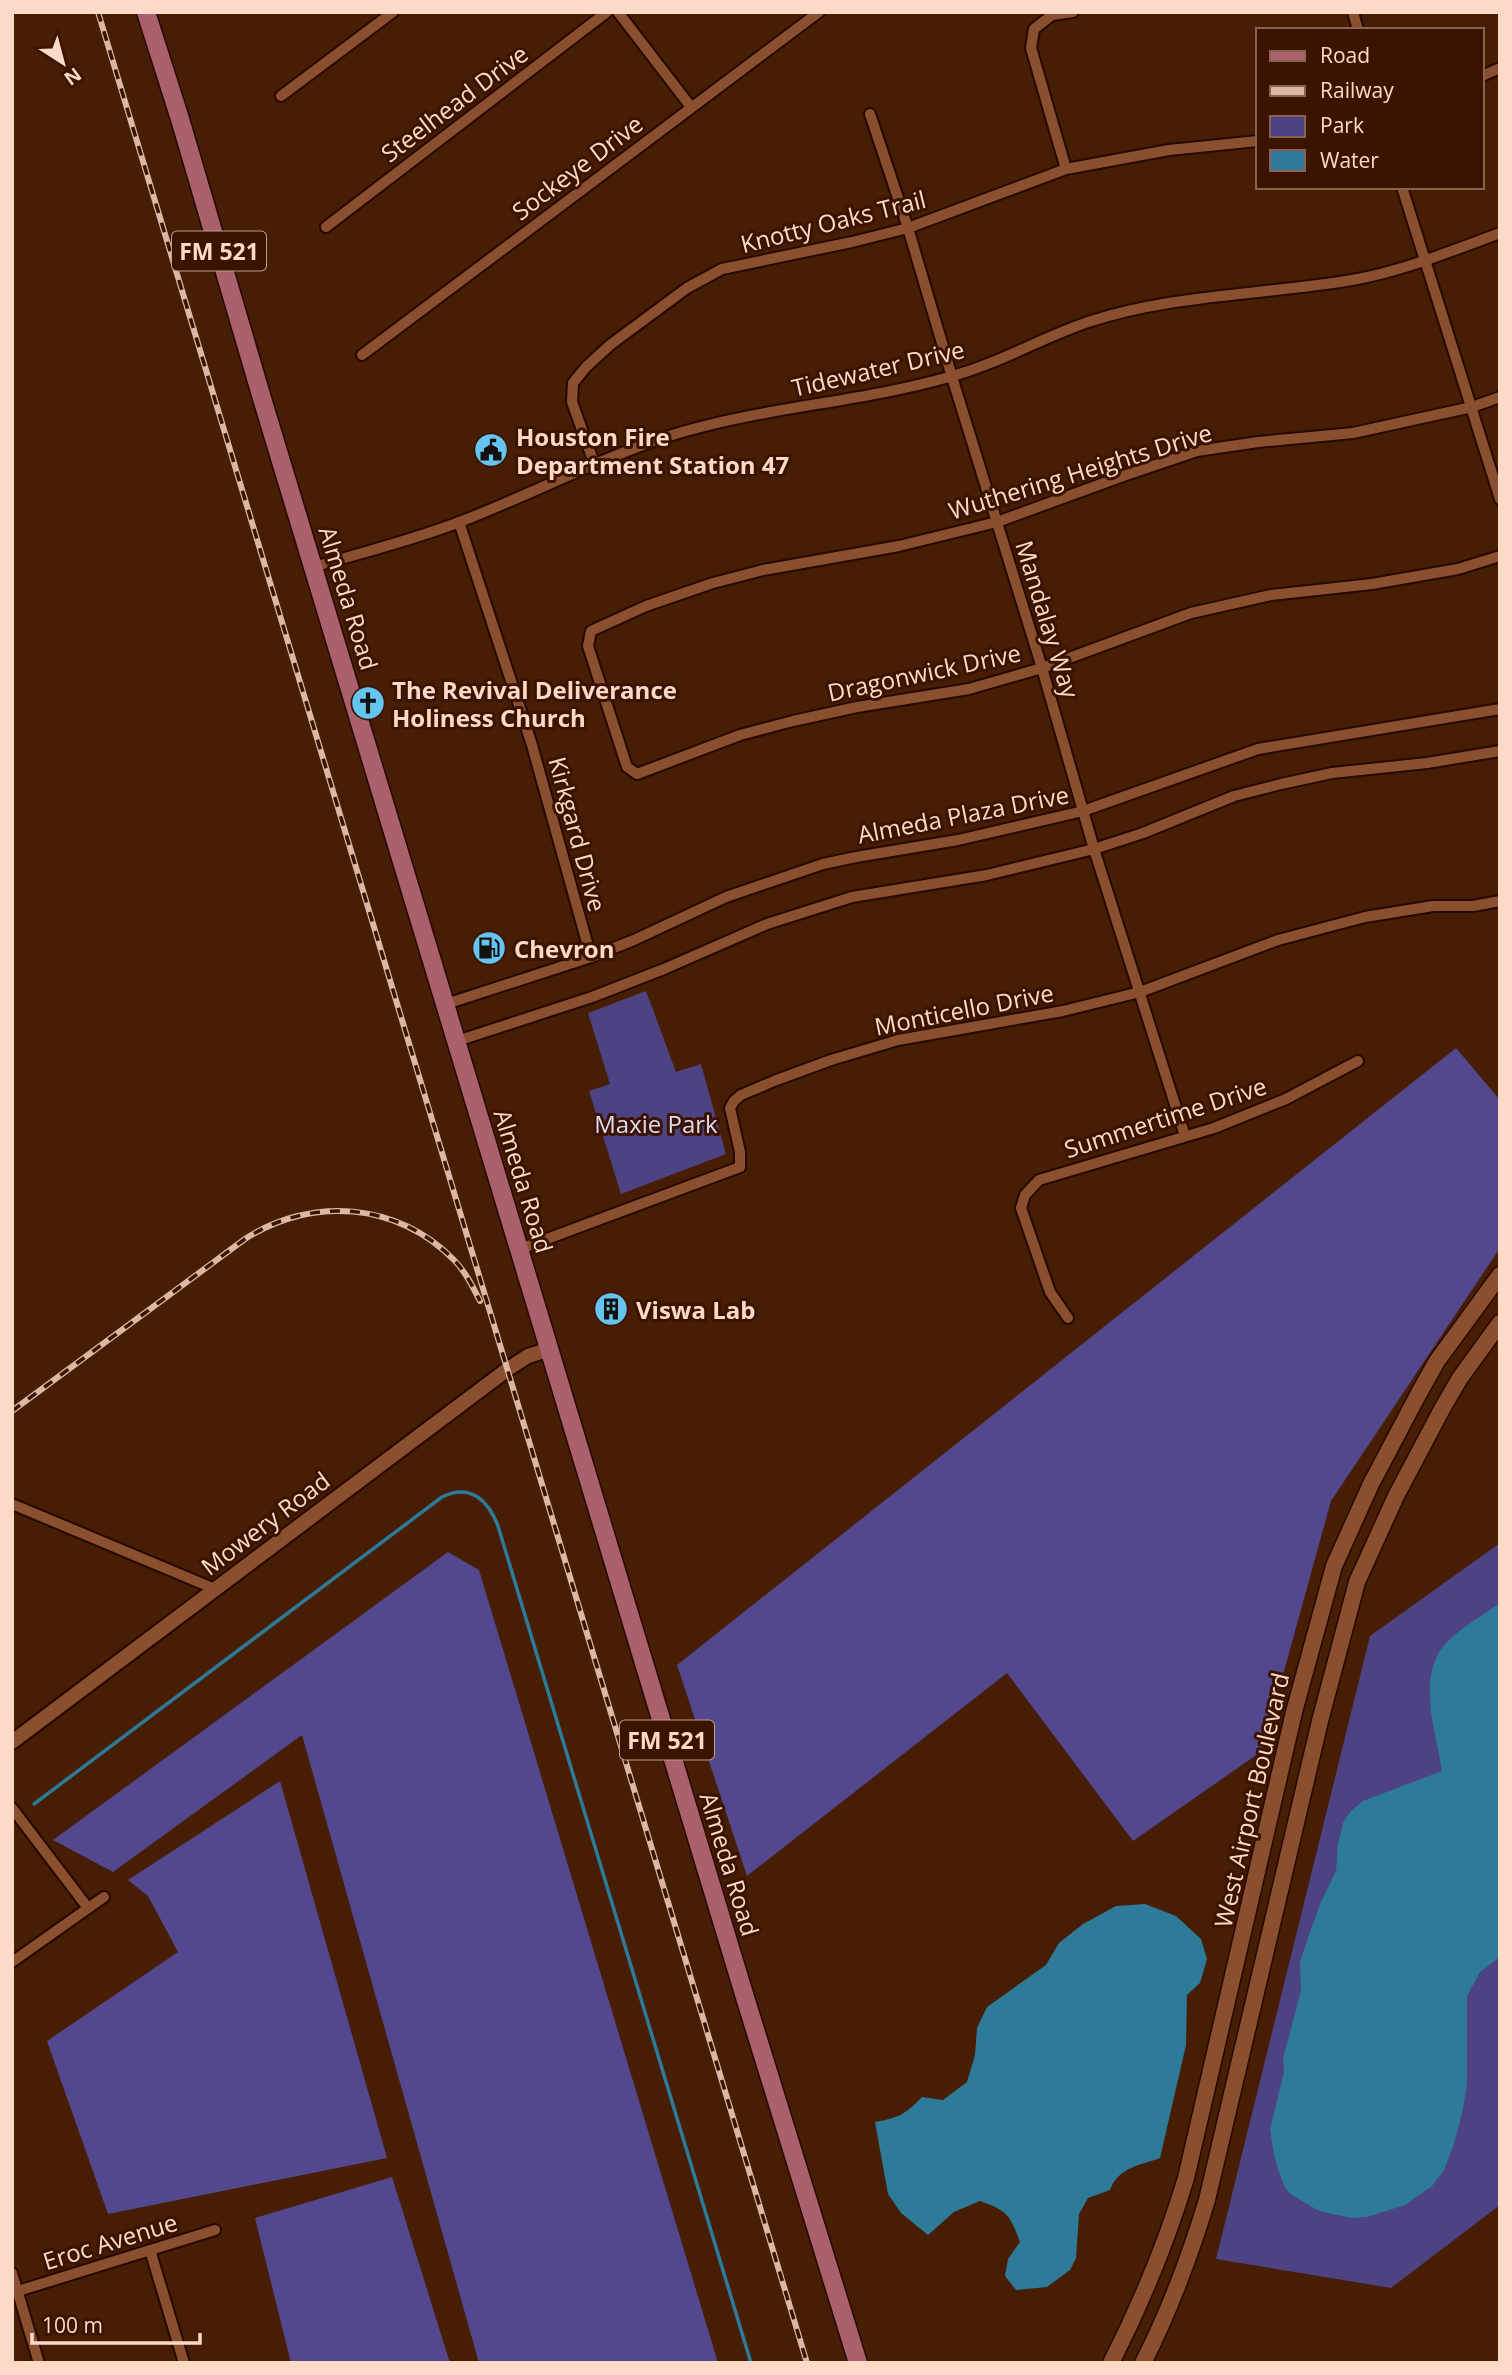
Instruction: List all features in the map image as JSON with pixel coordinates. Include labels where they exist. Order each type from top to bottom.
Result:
[{"type":"main road","name":"Almeda Road","points":[[146,12],[740,1982],[858,2363]]},
{"type":"main road","name":"West Airport Boulevard","points":[[1111,2363],[1141,2305],[1179,2201],[1294,1712],[1334,1566],[1371,1485],[1437,1361],[1499,1277]]},
{"type":"main road","name":"West Airport Boulevard","points":[[1143,2363],[1164,2321],[1186,2266],[1207,2200],[1320,1721],[1357,1582],[1396,1496],[1460,1378],[1500,1323]]},
{"type":"main road","points":[[1371,1485],[1396,1496]]},
{"type":"main road","points":[[1294,1712],[1320,1721]]},
{"type":"main road","points":[[1245,1923],[1271,1932]]},
{"type":"street","points":[[281,96],[393,12]]},
{"type":"street","name":"Steelhead Drive","points":[[326,227],[607,12]]},
{"type":"street","points":[[618,12],[691,107]]},
{"type":"street","name":"Sockeye Drive","points":[[362,355],[819,12]]},
{"type":"street","points":[[1066,169],[1031,48],[1034,29],[1052,15],[1073,12]]},
{"type":"street","points":[[1484,75],[1500,68]]},
{"type":"street","name":"Mandalay Way","points":[[870,114],[908,228],[1042,668],[1094,849],[1185,1136]]},
{"type":"street","name":"Knotty Oaks Trail","points":[[594,463],[572,402],[573,383],[610,345],[687,288],[722,269],[908,228],[1066,169],[1169,150],[1256,141]]},
{"type":"street","points":[[1403,189],[1500,499]]},
{"type":"street","name":"Tidewater Drive","points":[[314,567],[459,522],[594,463],[671,435],[744,417],[885,393],[952,377],[1088,323],[1168,302],[1286,290],[1355,279],[1426,261],[1500,233]]},
{"type":"street","name":"Wuthering Heights Drive","points":[[619,745],[588,646],[591,631],[646,606],[740,575],[899,546],[997,522],[1197,452],[1258,442],[1353,433],[1472,407],[1500,397]]},
{"type":"street","name":"Kirkgard Drive","points":[[459,522],[532,744],[592,957]]},
{"type":"street","name":"Dragonwick Drive","points":[[619,745],[627,767],[637,774],[740,735],[793,720],[969,689],[1042,668],[1191,613],[1271,595],[1372,584],[1458,569],[1500,556]]},
{"type":"street","name":"Almeda Plaza Drive","points":[[446,1004],[592,957],[726,897],[823,864],[856,856],[958,840],[1083,811],[1258,749],[1500,709]]},
{"type":"street","points":[[457,1041],[582,1000],[664,969],[766,924],[852,897],[987,875],[1094,849],[1143,833],[1234,796],[1281,784],[1332,773],[1427,763],[1500,751]]},
{"type":"street","name":"Monticello Drive","points":[[520,1249],[740,1167],[740,1152],[730,1108],[734,1101],[741,1095],[774,1081],[831,1060],[898,1040],[1063,1011],[1140,992],[1278,940],[1365,917],[1433,906],[1474,906],[1500,901]]},
{"type":"street","name":"Summertime Drive","points":[[1068,1318],[1050,1292],[1021,1208],[1025,1195],[1039,1180],[1185,1136],[1286,1099],[1358,1061]]},
{"type":"street","name":"Mowery Road","points":[[12,1742],[508,1369],[528,1356],[550,1349]]},
{"type":"street","points":[[12,1504],[215,1589]]},
{"type":"street","points":[[12,1808],[88,1908]]},
{"type":"street","points":[[12,1962],[104,1897]]},
{"type":"street","name":"Eroc Avenue","points":[[18,2291],[215,2230]]},
{"type":"street","points":[[150,2250],[184,2363]]},
{"type":"street","points":[[12,2273],[39,2363]]},
{"type":"green space","name":"Maxie Park","points":[[646,991],[676,1072],[701,1064],[726,1154],[621,1194],[589,1091],[610,1084],[588,1013]]},
{"type":"green space","points":[[1500,1543],[1500,2205],[1391,2288],[1216,2259],[1370,1636]]},
{"type":"shaded area","points":[[1456,1048],[1500,1100],[1500,1248],[1331,1501],[1262,1751],[1133,1841],[1007,1673],[747,1876],[677,1665]]},
{"type":"shaded area","points":[[448,1552],[479,1570],[718,2363],[479,2363],[302,1735],[113,1872],[53,1840]]},
{"type":"shaded area","points":[[280,1781],[387,2158],[108,2214],[47,2041],[178,1952],[148,1896],[128,1880]]},
{"type":"shaded area","points":[[392,2177],[450,2363],[291,2363],[255,2218]]},
{"type":"water","points":[[1500,1603],[1500,1957],[1480,1972],[1467,1996],[1467,2084],[1454,2144],[1444,2170],[1432,2186],[1405,2205],[1367,2217],[1351,2218],[1319,2211],[1285,2188],[1274,2155],[1270,2129],[1284,2072],[1283,2058],[1301,1991],[1300,1961],[1320,1904],[1336,1871],[1343,1823],[1351,1811],[1363,1801],[1442,1771],[1430,1704],[1432,1671],[1437,1656],[1447,1642],[1466,1626]]},
{"type":"water","points":[[1145,1904],[1176,1916],[1201,1939],[1207,1959],[1200,1983],[1187,1995],[1186,2045],[1160,2158],[1130,2168],[1119,2176],[1110,2190],[1088,2198],[1079,2214],[1076,2258],[1070,2270],[1047,2287],[1016,2290],[1005,2276],[1008,2259],[1020,2242],[1007,2215],[980,2201],[954,2212],[928,2235],[901,2213],[888,2194],[875,2122],[901,2114],[922,2097],[943,2100],[967,2082],[975,2055],[977,2028],[987,2007],[1046,1965],[1059,1943],[1083,1924],[1116,1906]]},
{"type":"waterway","points":[[34,1804],[442,1497],[461,1492],[477,1496],[489,1509],[498,1526],[751,2363]]},
{"type":"railway","points":[[98,12],[807,2363]]},
{"type":"railway","points":[[12,1411],[245,1239],[271,1225],[298,1216],[325,1211],[353,1212],[381,1217],[407,1226],[432,1241],[454,1260],[480,1301]]},
{"type":"place","name":"Houston Fire Department Station 47","points":[[491,450]]},
{"type":"place","name":"The Revival Deliverance Holiness Church","points":[[368,703]]},
{"type":"place","name":"Chevron","points":[[489,948]]},
{"type":"place","name":"Viswa Lab","points":[[611,1309]]}]
